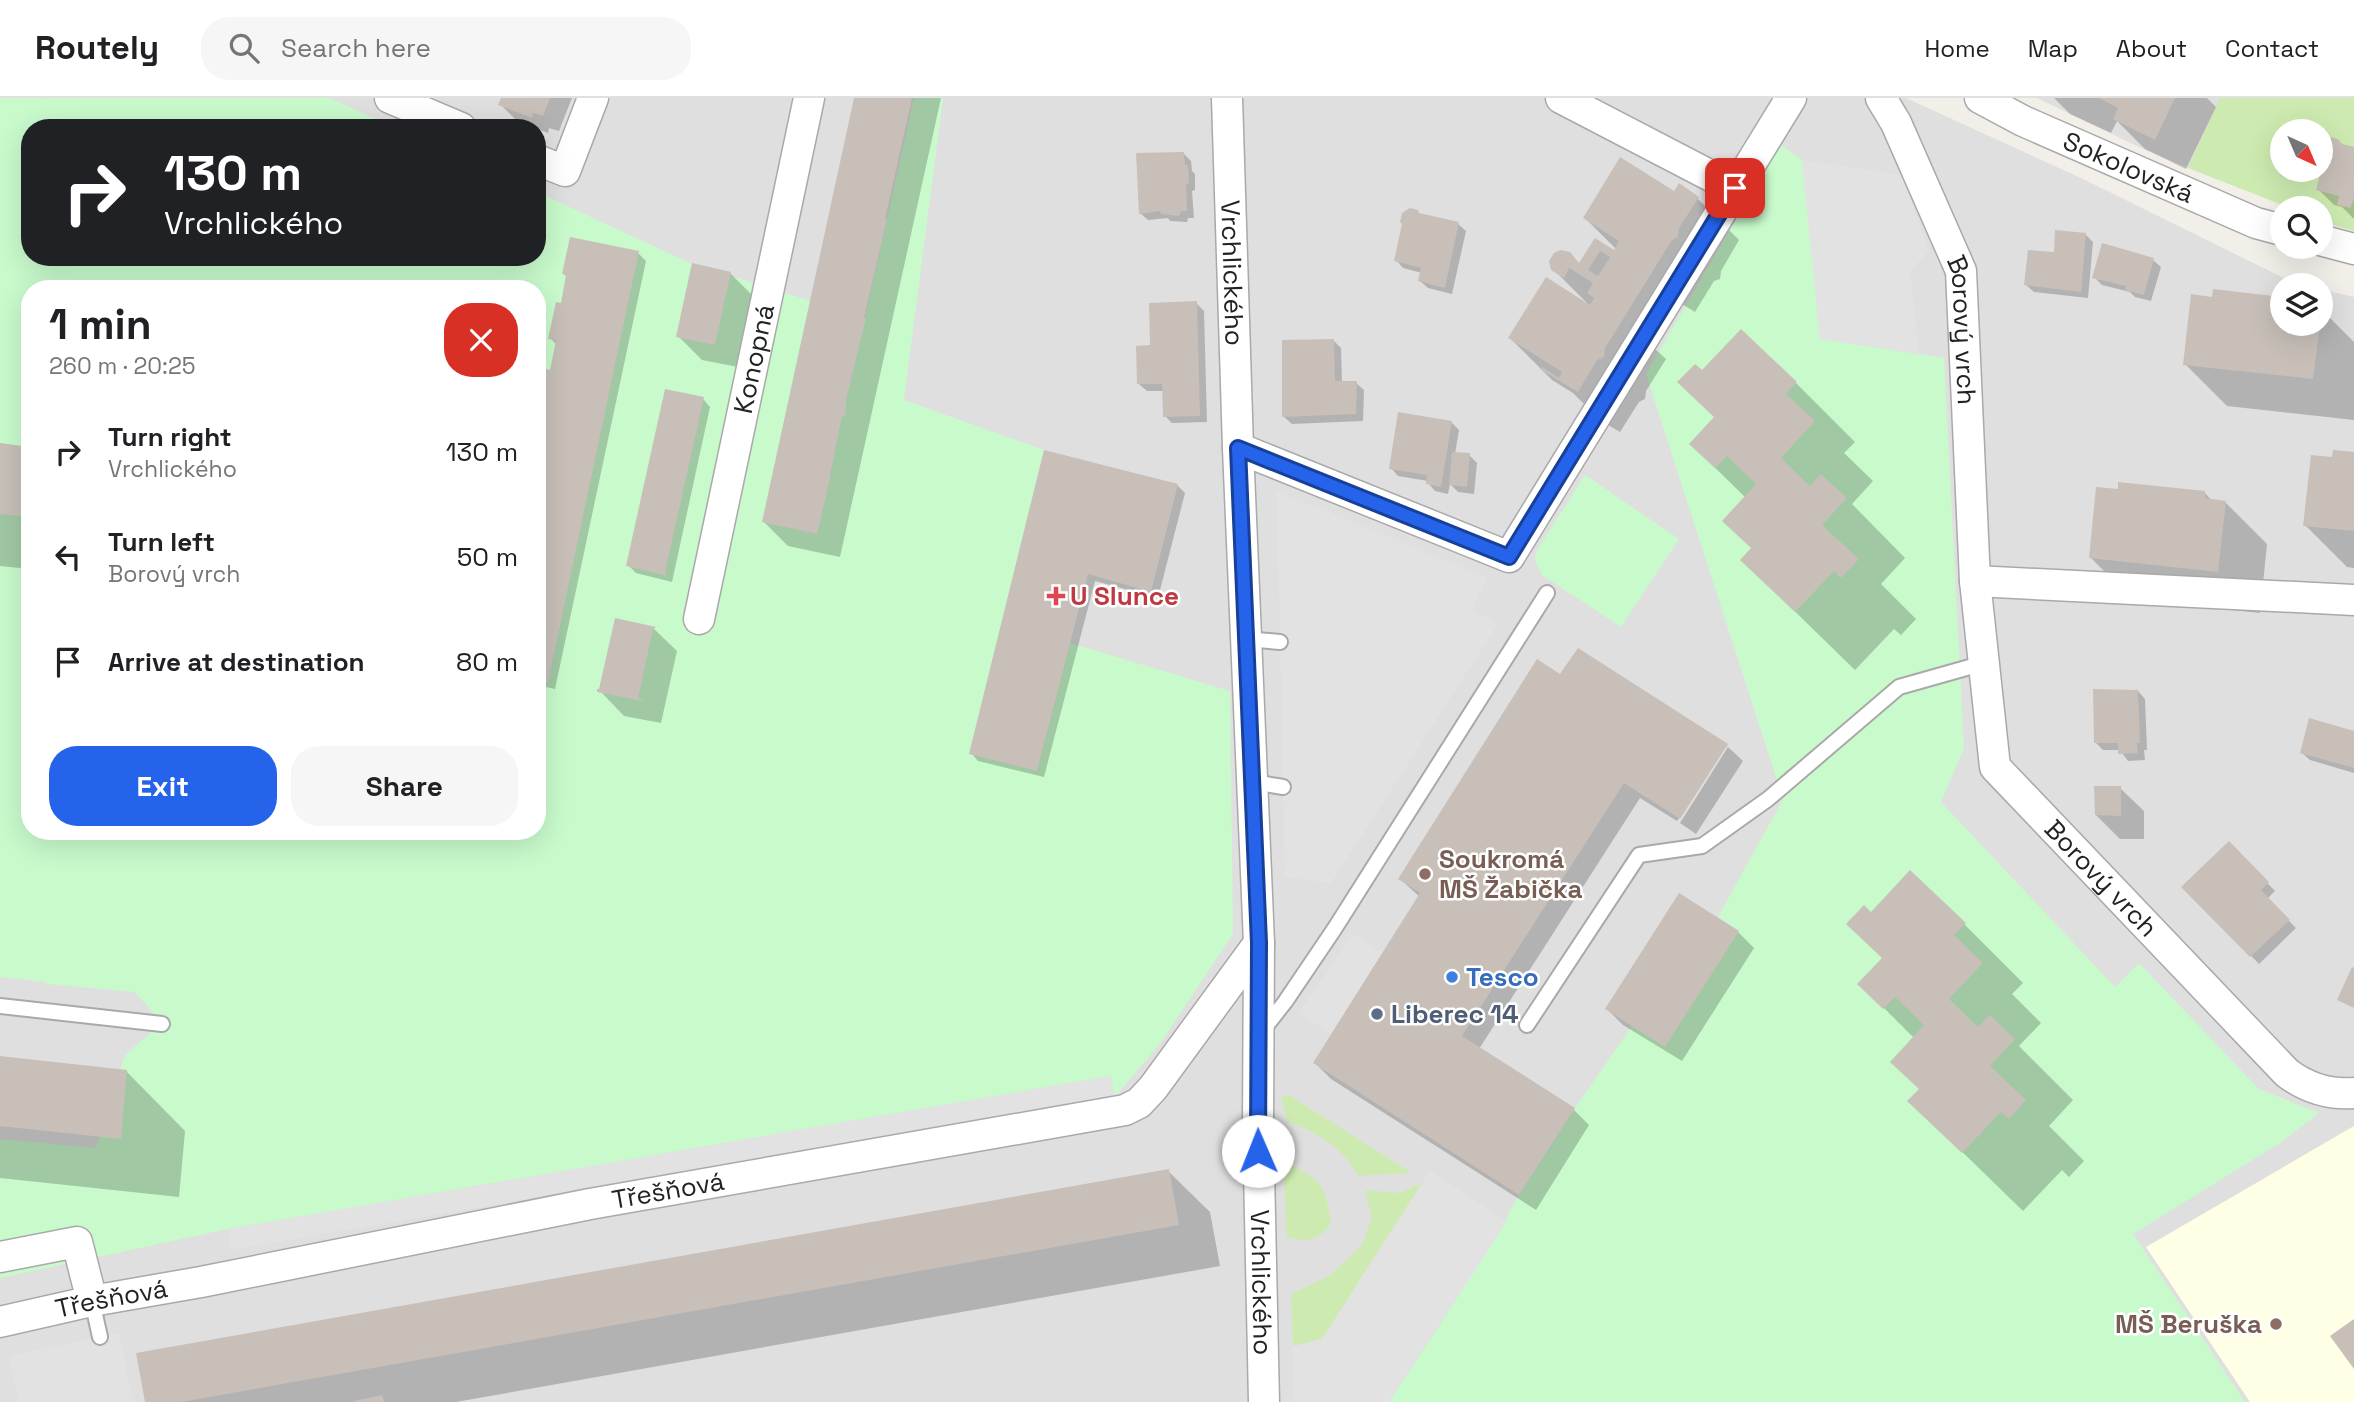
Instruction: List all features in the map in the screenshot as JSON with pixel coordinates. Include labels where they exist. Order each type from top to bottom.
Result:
[{"type":"street","points":[[390,98],[440,119]]},
{"type":"street","points":[[546,164],[565,171],[593,98]]},
{"type":"street","name":"Konopná","points":[[699,619],[808,98]]},
{"type":"street","name":"Vrchlického","points":[[1227,98],[1245,639],[1259,943],[1258,1124],[1264,1402]]},
{"type":"street","points":[[1561,98],[1735,188]]},
{"type":"street","points":[[1238,448],[1509,557],[1791,98]]},
{"type":"street","name":"Borový vrch","points":[[1881,98],[1896,122],[1961,271],[1975,581],[1995,767],[2287,1073],[2312,1088],[2333,1094],[2354,1093]]},
{"type":"street","name":"Sokolovská","points":[[1979,98],[2023,121],[2270,227]]},
{"type":"street","points":[[2333,243],[2354,249]]},
{"type":"street","points":[[1975,581],[2354,600]]},
{"type":"street","name":"Třešňová","points":[[0,1322],[92,1301],[590,1204],[1125,1110],[1139,1103],[1153,1088],[1259,943]]},
{"type":"street","points":[[0,1256],[77,1242],[92,1301]]},
{"type":"lane","points":[[1258,1036],[1285,1002],[1335,928],[1547,593]]},
{"type":"lane","points":[[1245,639],[1280,642]]},
{"type":"lane","points":[[1527,1026],[1639,855],[1702,846],[1768,799],[1899,687],[1984,663]]},
{"type":"lane","points":[[1253,782],[1283,788]]},
{"type":"lane","points":[[0,1006],[162,1024]]},
{"type":"lane","points":[[92,1301],[100,1337]]},
{"type":"shaded area","points":[[0,98],[1906,98],[2083,179],[2274,273],[2270,273],[2270,336],[2333,336],[2333,292],[2354,297],[2354,1402],[0,1402]]},
{"type":"shaded area","points":[[2037,98],[2354,98],[2354,231],[2333,225],[2333,196],[2277,196],[2219,180]]},
{"type":"shaded area","points":[[1802,160],[1902,175],[1929,251],[1910,271],[1919,354],[1820,339]]},
{"type":"shaded area","points":[[1277,491],[1487,577],[1472,609],[1498,624],[1331,883],[1285,877]]},
{"type":"shaded area","points":[[1353,934],[1382,953],[1331,1034],[1299,1013]]},
{"type":"shaded area","points":[[1111,1076],[1115,1097],[231,1250],[228,1229]]},
{"type":"shaded area","name":"MŠ Beruška","points":[[2354,1126],[2354,1402],[2250,1402],[2146,1247]]},
{"type":"shaded area","points":[[1430,1171],[1507,1221],[1389,1402],[1294,1402],[1293,1346],[1322,1339]]},
{"type":"shaded area","points":[[119,1333],[133,1402],[19,1402],[9,1356]]},
{"type":"green space","points":[[0,98],[329,98],[376,119],[21,119],[21,266],[546,266],[546,196],[690,263],[865,318],[914,98],[943,98],[904,400],[1044,450],[969,754],[1037,771],[1070,643],[1230,691],[1233,934],[1162,1041],[1115,1097],[1110,1076],[228,1229],[0,1278],[0,1139],[96,1148],[125,1055],[162,1023],[135,992],[0,977]]},
{"type":"green space","points":[[2220,98],[2354,98],[2354,231],[2333,225],[2333,196],[2270,196],[2270,200],[2188,168]]},
{"type":"green space","points":[[1780,144],[1802,160],[1820,339],[1944,358],[1964,748],[1941,802],[2115,987],[2139,963],[2259,1089],[2319,1113],[2280,1143],[2133,1234],[2245,1402],[1389,1402],[1489,1249],[1519,1195],[1575,1108],[1632,1026],[1739,931],[1718,917],[1783,799],[1646,374]]},
{"type":"green space","points":[[1585,475],[1679,539],[1621,627],[1542,575],[1535,560],[1536,552]]},
{"type":"green space","points":[[1287,1094],[1412,1173],[1358,1176],[1337,1148],[1287,1121],[1281,1099]]},
{"type":"green space","points":[[1283,1160],[1312,1178],[1323,1189],[1331,1223],[1317,1237],[1301,1240],[1287,1237]]},
{"type":"green space","points":[[1422,1183],[1322,1339],[1293,1346],[1291,1294],[1331,1275],[1362,1245],[1372,1218],[1365,1190],[1399,1193]]},
{"type":"building","points":[[501,98],[550,98],[543,116],[533,113],[532,118],[498,105]]},
{"type":"building","points":[[854,98],[912,98],[847,396],[845,416],[842,416],[817,534],[762,522]]},
{"type":"building","points":[[2099,98],[2175,98],[2155,140],[2113,119],[2118,108]]},
{"type":"building","points":[[2333,137],[2342,144],[2354,147],[2354,199],[2350,208],[2337,205],[2339,196],[2316,190],[2318,182],[2333,182]]},
{"type":"building","points":[[1184,152],[1189,183],[1186,184],[1187,211],[1181,211],[1179,216],[1161,214],[1160,211],[1139,214],[1136,153]]},
{"type":"building","points":[[1620,157],[1674,191],[1679,183],[1699,197],[1679,228],[1678,237],[1672,240],[1605,348],[1604,357],[1597,360],[1578,392],[1540,369],[1542,367],[1559,378],[1562,372],[1508,338],[1546,277],[1590,305],[1594,298],[1587,293],[1593,283],[1569,268],[1564,278],[1551,270],[1549,261],[1554,253],[1560,250],[1570,252],[1579,263],[1595,238],[1614,250],[1619,241],[1583,218]],"holes":[[[1600,251],[1610,257],[1598,276],[1588,270]]]},
{"type":"building","points":[[1410,208],[1418,210],[1419,213],[1459,222],[1445,288],[1418,281],[1421,268],[1394,261],[1402,213]]},
{"type":"building","points":[[2055,230],[2086,233],[2081,292],[2024,285],[2028,250],[2054,252]]},
{"type":"building","points":[[570,237],[639,251],[548,682],[546,369],[550,370],[556,340],[548,339],[556,302],[561,303],[566,275],[562,274]]},
{"type":"building","points":[[2102,243],[2154,258],[2144,295],[2125,290],[2126,286],[2092,278]]},
{"type":"building","points":[[692,263],[731,272],[715,345],[676,337]]},
{"type":"building","points":[[2213,289],[2270,296],[2270,336],[2318,336],[2313,379],[2183,365],[2191,294],[2212,297]]},
{"type":"building","points":[[1197,301],[1200,416],[1163,417],[1162,384],[1137,384],[1136,346],[1150,345],[1149,303]]},
{"type":"building","points":[[1741,329],[1797,382],[1786,394],[1815,421],[1781,458],[1810,486],[1821,474],[1847,498],[1822,525],[1859,559],[1841,578],[1834,571],[1795,612],[1740,560],[1751,548],[1722,521],[1756,484],[1727,456],[1715,468],[1689,444],[1714,417],[1677,382],[1695,364],[1702,370]]},
{"type":"building","points":[[1334,339],[1335,381],[1357,381],[1356,414],[1282,417],[1282,340]]},
{"type":"building","points":[[665,389],[704,397],[665,572],[668,576],[626,566]]},
{"type":"building","points":[[1398,412],[1452,421],[1441,487],[1426,484],[1427,475],[1389,469]]},
{"type":"building","points":[[0,443],[21,446],[21,516],[0,514]]},
{"type":"building","points":[[1044,450],[1178,484],[1151,592],[1088,574],[1037,771],[969,754]]},
{"type":"building","points":[[2333,450],[2354,452],[2354,531],[2303,526],[2311,455],[2332,457]]},
{"type":"building","points":[[1452,452],[1470,453],[1467,487],[1449,485]]},
{"type":"building","points":[[2118,482],[2205,491],[2205,498],[2226,501],[2218,572],[2089,558],[2096,487],[2118,489]]},
{"type":"building","points":[[615,618],[656,627],[653,629],[638,698],[643,701],[597,692]]},
{"type":"building","points":[[1578,648],[1728,744],[1680,819],[1624,783],[1462,1036],[1575,1108],[1519,1195],[1313,1063],[1420,893],[1398,879],[1537,659],[1560,674]]},
{"type":"building","points":[[2093,689],[2138,690],[2138,753],[2118,754],[2118,743],[2094,743]]},
{"type":"building","points":[[2309,718],[2354,731],[2354,768],[2300,753]]},
{"type":"building","points":[[2094,786],[2121,786],[2121,816],[2095,815]]},
{"type":"building","points":[[2229,841],[2269,882],[2261,890],[2290,920],[2250,957],[2181,887]]},
{"type":"building","points":[[1910,870],[1966,923],[1954,935],[1983,963],[1949,999],[1978,1027],[1990,1015],[2015,1039],[1990,1066],[2026,1100],[2009,1119],[2001,1112],[1962,1153],[1907,1101],[1919,1089],[1890,1062],[1924,1025],[1895,997],[1883,1009],[1857,984],[1882,958],[1846,924],[1864,905],[1871,912]]},
{"type":"building","points":[[1679,893],[1739,931],[1665,1047],[1605,1009]]},
{"type":"building","points":[[2352,967],[2354,968],[2354,1008],[2337,1000]]},
{"type":"building","points":[[0,1056],[127,1070],[121,1139],[0,1126]]},
{"type":"building","points":[[1169,1169],[1179,1225],[181,1402],[145,1402],[136,1353]]},
{"type":"building","points":[[2354,1319],[2354,1369],[2330,1336]]},
{"type":"building","points":[[382,1395],[384,1402],[354,1402],[354,1401]]},
{"type":"place","name":"U Slunce","points":[[1056,596]]},
{"type":"place","name":"Soukromá MŠ Žabička","points":[[1425,874]]},
{"type":"place","name":"Tesco","points":[[1452,977]]},
{"type":"place","name":"Liberec 14","points":[[1377,1014]]},
{"type":"place","name":"MŠ Beruška","points":[[2276,1324]]},
{"type":"route","points":[[1258,1151],[1259,943],[1238,448],[1509,557],[1735,188]]}]
